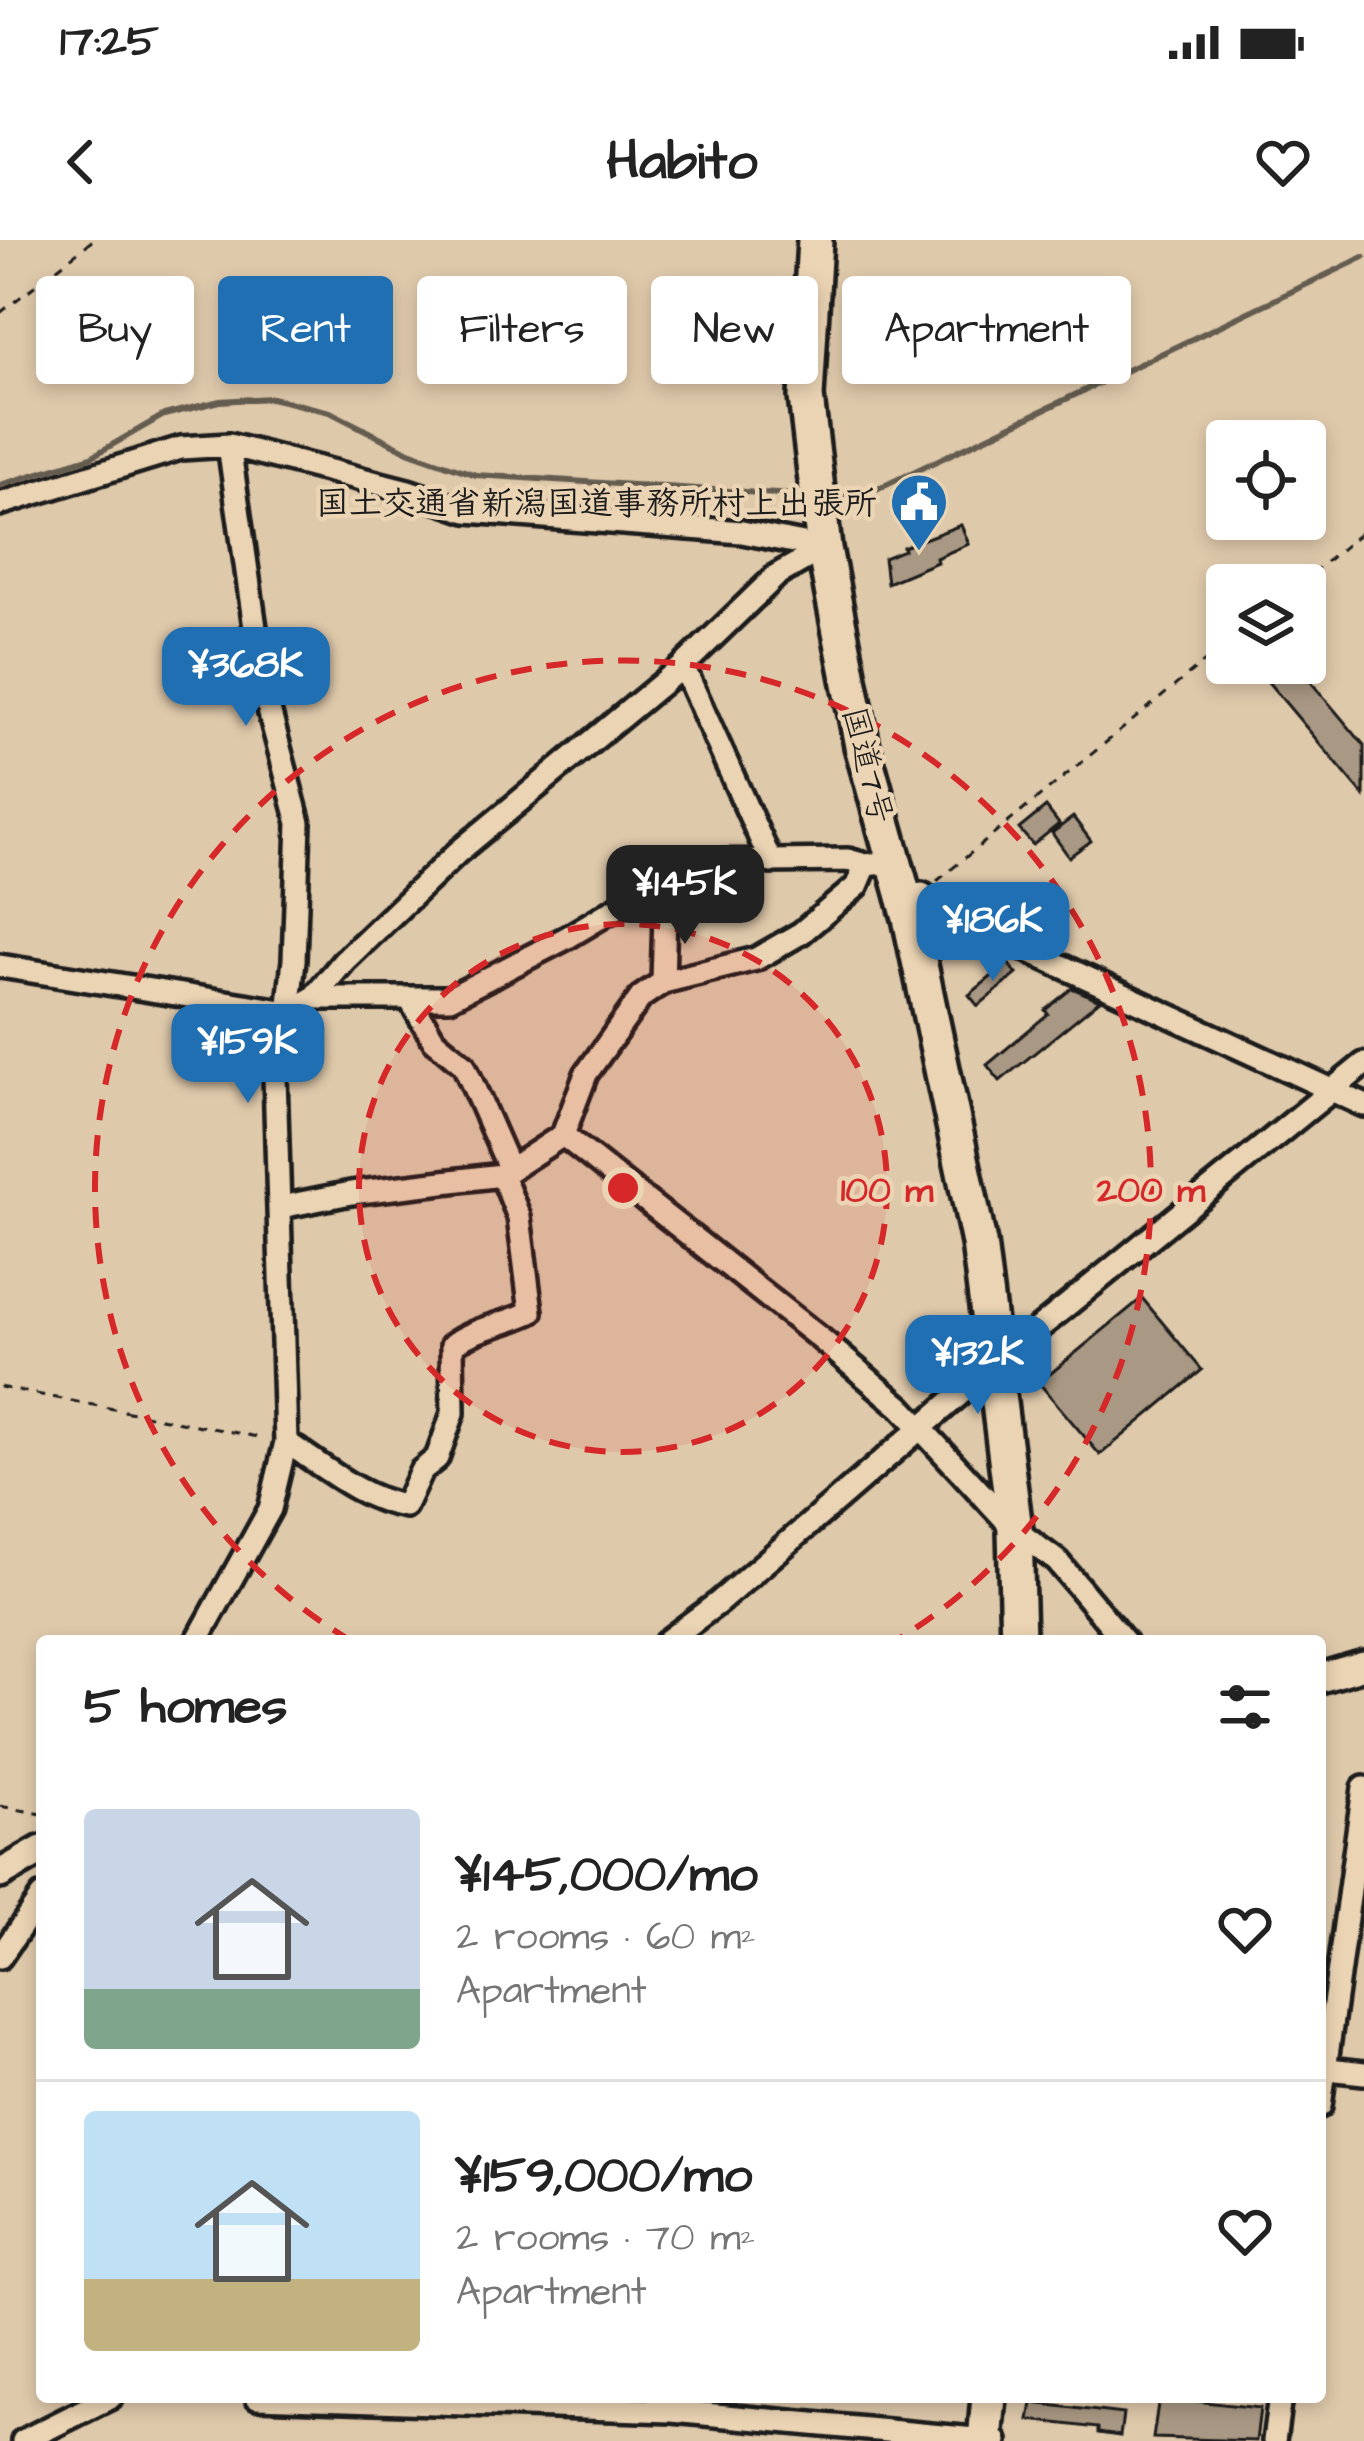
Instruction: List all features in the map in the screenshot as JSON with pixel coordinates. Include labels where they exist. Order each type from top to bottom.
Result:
[{"type":"highway","name":"国道7号","points":[[815,240],[806,397],[824,548],[880,864],[912,896],[979,1243],[1016,1530],[1018,1635]]},
{"type":"highway","points":[[985,2440],[988,2403]]},
{"type":"main road","points":[[1326,1676],[1364,1665]]},
{"type":"main road","points":[[0,1874],[36,1853]]},
{"type":"street","points":[[0,504],[181,448],[229,445],[467,511],[742,532],[824,548]]},
{"type":"street","points":[[200,1635],[270,1509],[286,1442],[274,1076],[288,1012],[299,823],[264,691],[229,445]]},
{"type":"street","points":[[0,966],[288,1012],[313,998],[344,961],[458,852],[683,666],[777,575],[824,548]]},
{"type":"street","points":[[683,666],[771,862]]},
{"type":"street","points":[[313,998],[450,998],[568,937],[693,862],[848,860],[880,864]]},
{"type":"street","points":[[281,1207],[506,1173],[563,1135],[586,1074],[641,997],[663,982],[756,959],[801,933],[880,864]]},
{"type":"street","points":[[663,982],[666,880]]},
{"type":"street","points":[[912,896],[1364,1106]]},
{"type":"street","points":[[286,1442],[387,1504],[405,1506],[422,1471],[437,1458],[453,1413],[452,1345],[468,1333],[502,1326],[531,1312],[519,1217],[506,1173],[464,1066],[434,1040],[410,998]]},
{"type":"street","points":[[675,1635],[996,1363],[1364,1064]]},
{"type":"street","points":[[563,1135],[821,1339],[921,1428],[1016,1530],[1057,1561],[1119,1635]]},
{"type":"street","points":[[1326,2048],[1364,1788]]},
{"type":"street","points":[[0,1957],[36,1905]]},
{"type":"street","points":[[1326,2068],[1364,2073]]},
{"type":"street","points":[[22,2441],[99,2403]]},
{"type":"street","points":[[435,2403],[672,2411],[997,2441]]},
{"type":"street","points":[[1274,2441],[1279,2403]]},
{"type":"path","points":[[0,313],[93,240]]},
{"type":"path","points":[[1323,564],[1364,530]]},
{"type":"path","points":[[912,896],[1206,660]]},
{"type":"path","points":[[0,1387],[286,1442]]},
{"type":"path","points":[[0,1806],[36,1813]]},
{"type":"building","points":[[961,525],[969,544],[887,583],[884,558]]},
{"type":"building","points":[[1270,684],[1313,684],[1364,745],[1364,796]]},
{"type":"building","points":[[1046,807],[1059,824],[1033,845],[1019,829]]},
{"type":"building","points":[[1073,817],[1091,841],[1069,857],[1052,833]]},
{"type":"building","points":[[1008,963],[1017,974],[978,1006],[969,995]]},
{"type":"building","points":[[1072,988],[1100,1000],[1000,1081],[987,1065]]},
{"type":"building","points":[[1142,1298],[1202,1370],[1100,1455],[1039,1383]]},
{"type":"building","points":[[1032,2403],[1123,2414],[1120,2436],[1098,2433],[1098,2428],[1029,2420]]},
{"type":"building","points":[[1158,2403],[1260,2408],[1256,2441],[1153,2438]]},
{"type":"waterway","points":[[828,496],[863,496],[1364,257]]},
{"type":"waterway","points":[[0,485],[91,457],[164,415],[220,401],[271,398],[330,412],[407,451],[476,475],[809,496]]},
{"type":"place","name":"国土交通省新潟国道事務所村上出張所","points":[[919,553]]}]
